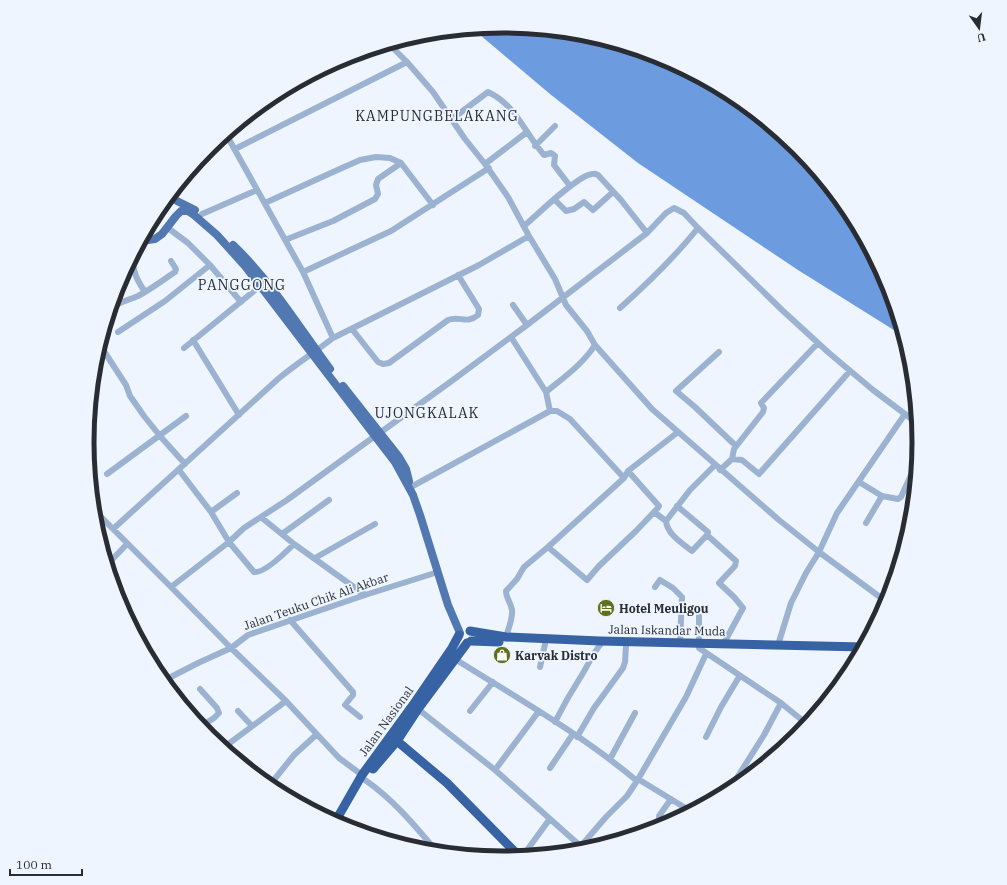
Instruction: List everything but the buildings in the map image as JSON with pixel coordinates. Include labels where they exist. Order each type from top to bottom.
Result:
[{"type":"highway","name":"Jalan Iskandar Muda","points":[[465,636],[680,643],[701,648],[724,643],[858,647]]},
{"type":"highway","name":"Jalan Iskandar Muda","points":[[465,636],[545,644],[856,651]]},
{"type":"highway","name":"Jalan Nasional","points":[[368,771],[397,741],[418,709],[455,659],[465,636]]},
{"type":"highway","name":"Jalan Nasional","points":[[339,817],[368,771],[452,648],[465,636]]},
{"type":"highway","points":[[397,741],[447,783],[516,852]]},
{"type":"main road","points":[[174,199],[202,214],[243,254],[282,302],[314,352]]},
{"type":"main road","points":[[148,240],[155,239],[162,234],[180,212],[183,210],[190,211],[217,235],[233,252],[314,352],[406,469],[411,487],[417,491],[420,499],[454,607],[465,636]]},
{"type":"main road","points":[[378,434],[412,495],[438,572],[465,636]]},
{"type":"street","points":[[393,48],[432,92],[465,139],[487,166],[525,226],[529,236],[555,279],[566,305],[587,331],[595,345],[652,409],[678,432],[819,552],[882,599]]},
{"type":"street","points":[[235,149],[407,62]]},
{"type":"street","points":[[451,118],[456,116],[488,92],[495,95],[517,115],[536,146],[544,155],[551,153],[555,156],[554,165],[570,186]]},
{"type":"street","points":[[536,146],[556,126]]},
{"type":"street","points":[[303,272],[391,232],[433,205],[487,166],[527,132]]},
{"type":"street","points":[[229,139],[303,272],[333,338]]},
{"type":"street","points":[[265,203],[333,172],[367,158],[376,157],[390,158],[401,163],[433,205]]},
{"type":"street","points":[[285,240],[333,221],[375,199],[378,194],[376,185],[378,179],[401,163]]},
{"type":"street","points":[[525,226],[570,186],[588,175],[594,174],[598,176],[613,192],[647,233]]},
{"type":"street","points":[[202,214],[257,190]]},
{"type":"street","points":[[554,199],[566,211],[574,209],[583,202],[593,210],[613,192]]},
{"type":"street","points":[[171,587],[229,542],[244,528],[262,518],[527,325],[647,233],[666,213],[674,208],[684,213],[818,343],[850,371],[912,419]]},
{"type":"street","points":[[168,228],[188,243],[210,265],[241,302]]},
{"type":"street","points":[[620,308],[648,284],[678,253],[698,228]]},
{"type":"street","points":[[113,529],[278,379],[333,338],[479,265],[529,236]]},
{"type":"street","points":[[119,303],[128,301],[146,292],[176,270],[171,261]]},
{"type":"street","points":[[118,332],[160,304],[210,265]]},
{"type":"street","points":[[133,268],[135,276],[146,292]]},
{"type":"street","points":[[352,329],[378,362],[383,364],[389,363],[448,320],[454,318],[469,320],[478,315],[480,312],[478,307],[458,275]]},
{"type":"street","points":[[184,348],[260,286]]},
{"type":"street","points":[[513,305],[527,325]]},
{"type":"street","points":[[511,337],[546,392],[550,410]]},
{"type":"street","points":[[193,340],[239,415]]},
{"type":"street","points":[[732,459],[735,448],[763,412],[764,408],[762,403],[818,343]]},
{"type":"street","points":[[546,392],[576,367],[595,345]]},
{"type":"street","points":[[105,352],[126,385],[130,396],[160,436],[185,464]]},
{"type":"street","points":[[719,352],[676,391],[676,393],[695,406],[735,448]]},
{"type":"street","points":[[707,536],[692,551],[678,540],[666,527],[666,521],[690,490],[718,467],[732,459],[742,460],[759,474],[850,371]]},
{"type":"street","points":[[411,487],[550,410],[556,411],[570,419],[624,478]]},
{"type":"street","points":[[778,645],[791,603],[806,573],[819,552],[837,513],[905,414]]},
{"type":"street","points":[[107,474],[186,416]]},
{"type":"street","points":[[506,637],[512,613],[506,596],[506,591],[517,579],[524,566],[548,548],[624,478],[628,471],[678,432]]},
{"type":"street","points":[[179,470],[211,512],[229,542],[256,573],[277,560],[294,544]]},
{"type":"street","points":[[548,548],[587,580],[598,566],[636,531],[657,509],[658,504],[628,471]]},
{"type":"street","points":[[859,482],[882,496],[900,498],[911,475]]},
{"type":"street","points":[[211,512],[237,493]]},
{"type":"street","points":[[866,523],[882,496]]},
{"type":"street","points":[[282,534],[329,500]]},
{"type":"street","points":[[677,506],[708,532],[707,536],[736,561],[735,566],[718,583],[734,597],[743,608],[724,643]]},
{"type":"street","points":[[654,512],[666,521]]},
{"type":"street","points":[[101,517],[231,648],[286,701],[339,758],[368,771],[376,788],[391,801],[431,845]]},
{"type":"street","points":[[262,518],[294,544],[365,595]]},
{"type":"street","points":[[315,558],[375,524]]},
{"type":"street","points":[[112,560],[127,544]]},
{"type":"street","name":"Jalan Teuku Chik Ali Akbar","points":[[169,678],[231,648],[248,635],[438,572]]},
{"type":"street","points":[[655,587],[660,580],[682,597],[680,643]]},
{"type":"street","points":[[588,843],[606,817],[627,796],[686,696],[701,648],[699,616]]},
{"type":"street","points":[[290,620],[353,692],[353,695],[344,705],[360,717]]},
{"type":"street","points":[[540,667],[545,644]]},
{"type":"street","points":[[555,722],[567,697],[592,655],[600,645]]},
{"type":"street","points":[[550,768],[623,668],[626,646]]},
{"type":"street","points":[[701,648],[740,677],[781,703],[803,722]]},
{"type":"street","points":[[455,659],[539,711],[610,759],[637,780],[687,809]]},
{"type":"street","points":[[706,737],[740,677]]},
{"type":"street","points":[[470,711],[493,682]]},
{"type":"street","points":[[200,689],[217,708],[219,713],[206,723]]},
{"type":"street","points":[[227,745],[286,701]]},
{"type":"street","points":[[736,779],[764,735],[781,703]]},
{"type":"street","points":[[418,709],[495,770],[549,820],[580,845]]},
{"type":"street","points":[[238,711],[252,726]]},
{"type":"street","points":[[495,770],[539,711]]},
{"type":"street","points":[[610,759],[635,713]]},
{"type":"street","points":[[273,781],[294,755],[316,735]]},
{"type":"street","points":[[660,821],[660,816],[671,799]]},
{"type":"street","points":[[525,851],[549,820]]},
{"type":"water","points":[[479,34],[530,34],[583,41],[609,47],[660,64],[685,75],[731,102],[774,135],[793,153],[811,172],[844,215],[871,261],[882,286],[898,332],[798,270],[638,163],[550,94]]},
{"type":"place","name":"Hotel Meuligou","points":[[606,608]]},
{"type":"place","name":"Karvak Distro","points":[[502,655]]},
{"type":"district","name":"KAMPUNGBELAKANG","points":[[437,116]]},
{"type":"district","name":"PANGGONG","points":[[242,285]]},
{"type":"district","name":"UJONGKALAK","points":[[427,413]]}]
